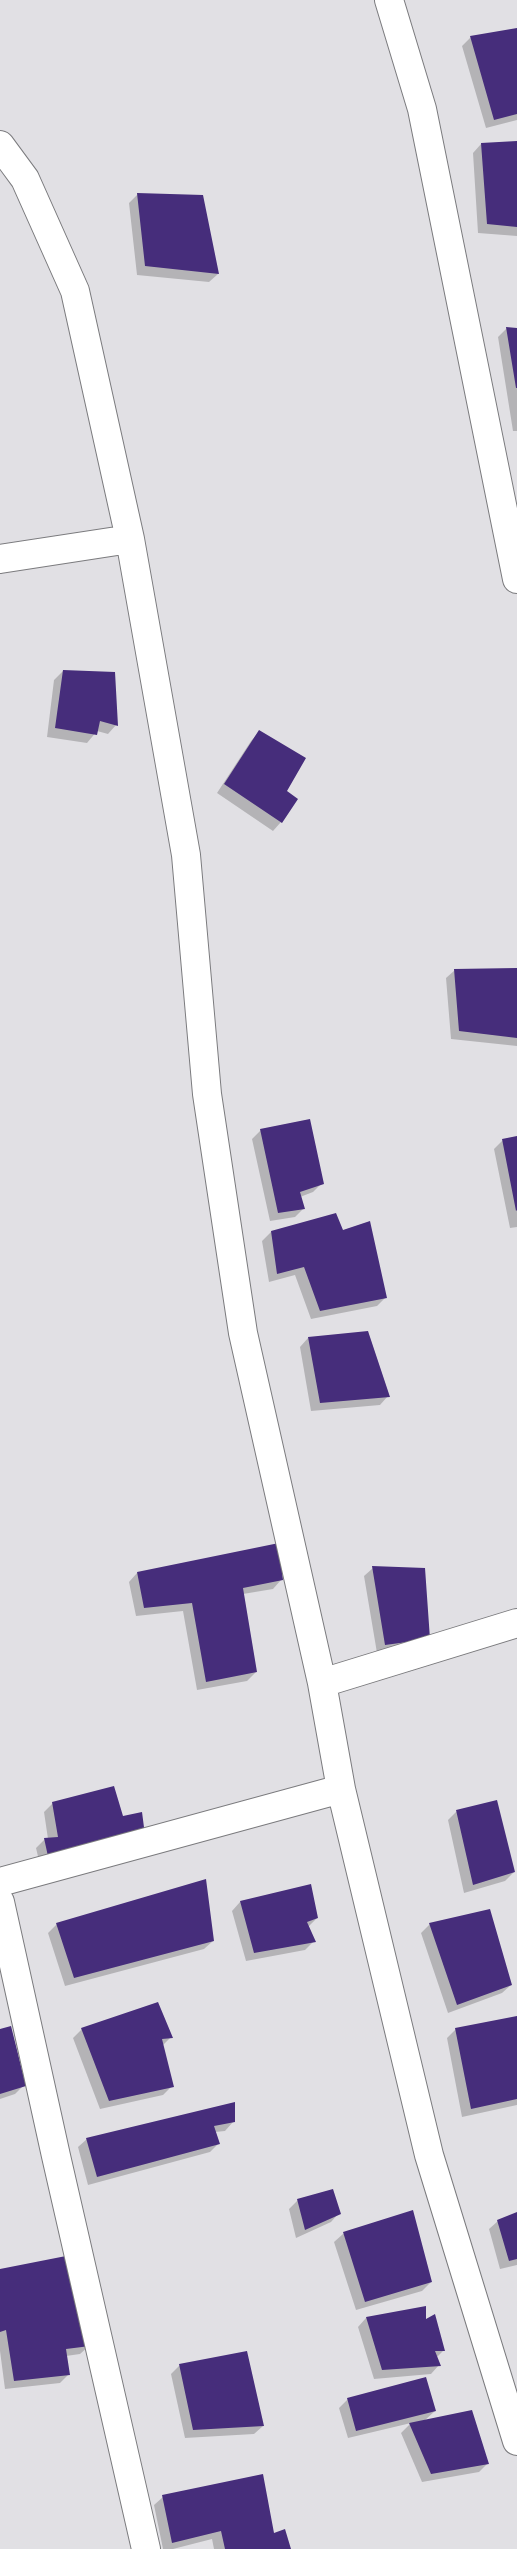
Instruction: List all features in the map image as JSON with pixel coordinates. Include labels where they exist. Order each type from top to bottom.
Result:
[{"type":"street","points":[[389,0],[422,109],[517,579]]},
{"type":"street","points":[[0,145],[26,179],[75,292],[130,539],[186,855],[207,1094],[244,1333],[322,1683],[342,1789],[429,2155],[517,2441]]},
{"type":"street","points":[[0,559],[130,539]]},
{"type":"street","points":[[322,1683],[517,1623]]},
{"type":"street","points":[[0,1882],[342,1789]]},
{"type":"street","points":[[0,1902],[146,2549]]},
{"type":"building","points":[[517,28],[517,114],[494,120],[470,36]]},
{"type":"building","points":[[517,141],[517,227],[487,224],[481,143]]},
{"type":"building","points":[[137,193],[203,195],[219,274],[145,266]]},
{"type":"building","points":[[506,327],[517,328],[517,388],[516,388]]},
{"type":"building","points":[[63,670],[115,672],[118,726],[100,721],[97,735],[55,728]]},
{"type":"building","points":[[259,730],[306,758],[287,791],[298,799],[282,823],[224,784]]},
{"type":"building","points":[[517,968],[517,1038],[459,1031],[454,969]]},
{"type":"building","points":[[310,1119],[324,1184],[300,1192],[305,1209],[278,1213],[260,1129]]},
{"type":"building","points":[[517,1136],[517,1210],[516,1211],[502,1139]]},
{"type":"building","points":[[336,1213],[343,1230],[370,1221],[387,1298],[320,1311],[304,1267],[277,1274],[271,1231]]},
{"type":"building","points":[[368,1331],[390,1397],[320,1403],[308,1337]]},
{"type":"building","points":[[279,1543],[283,1580],[243,1588],[257,1672],[206,1682],[192,1603],[144,1608],[137,1572]]},
{"type":"building","points":[[372,1566],[425,1568],[430,1639],[385,1645]]},
{"type":"building","points":[[114,1786],[123,1816],[142,1812],[145,1835],[49,1861],[44,1838],[58,1837],[52,1802]]},
{"type":"building","points":[[497,1800],[515,1872],[473,1885],[456,1810]]},
{"type":"building","points":[[206,1879],[214,1941],[74,1978],[56,1923]]},
{"type":"building","points":[[311,1884],[318,1918],[307,1922],[316,1942],[254,1953],[240,1901]]},
{"type":"building","points":[[490,1909],[512,1985],[457,2005],[429,1923]]},
{"type":"building","points":[[158,2002],[173,2038],[162,2039],[174,2087],[109,2101],[81,2028]]},
{"type":"building","points":[[517,2016],[517,2099],[471,2109],[455,2028]]},
{"type":"building","points":[[11,2026],[26,2086],[0,2094],[0,2029]]},
{"type":"building","points":[[235,2102],[235,2122],[214,2126],[220,2144],[97,2177],[86,2138]]},
{"type":"building","points":[[333,2189],[341,2214],[305,2230],[297,2199]]},
{"type":"building","points":[[413,2210],[432,2282],[365,2302],[343,2232]]},
{"type":"building","points":[[517,2212],[517,2259],[509,2261],[497,2220]]},
{"type":"building","points":[[66,2256],[90,2346],[66,2349],[70,2375],[14,2381],[6,2330],[0,2332],[0,2269]]},
{"type":"building","points":[[426,2306],[426,2319],[435,2314],[445,2351],[435,2351],[441,2366],[382,2370],[366,2317]]},
{"type":"building","points":[[247,2351],[264,2426],[193,2430],[179,2364]]},
{"type":"building","points":[[426,2377],[436,2411],[356,2431],[347,2398]]},
{"type":"building","points":[[472,2410],[489,2464],[431,2474],[409,2423]]},
{"type":"building","points":[[263,2474],[274,2533],[285,2529],[291,2549],[225,2549],[221,2531],[172,2543],[162,2495]]}]
